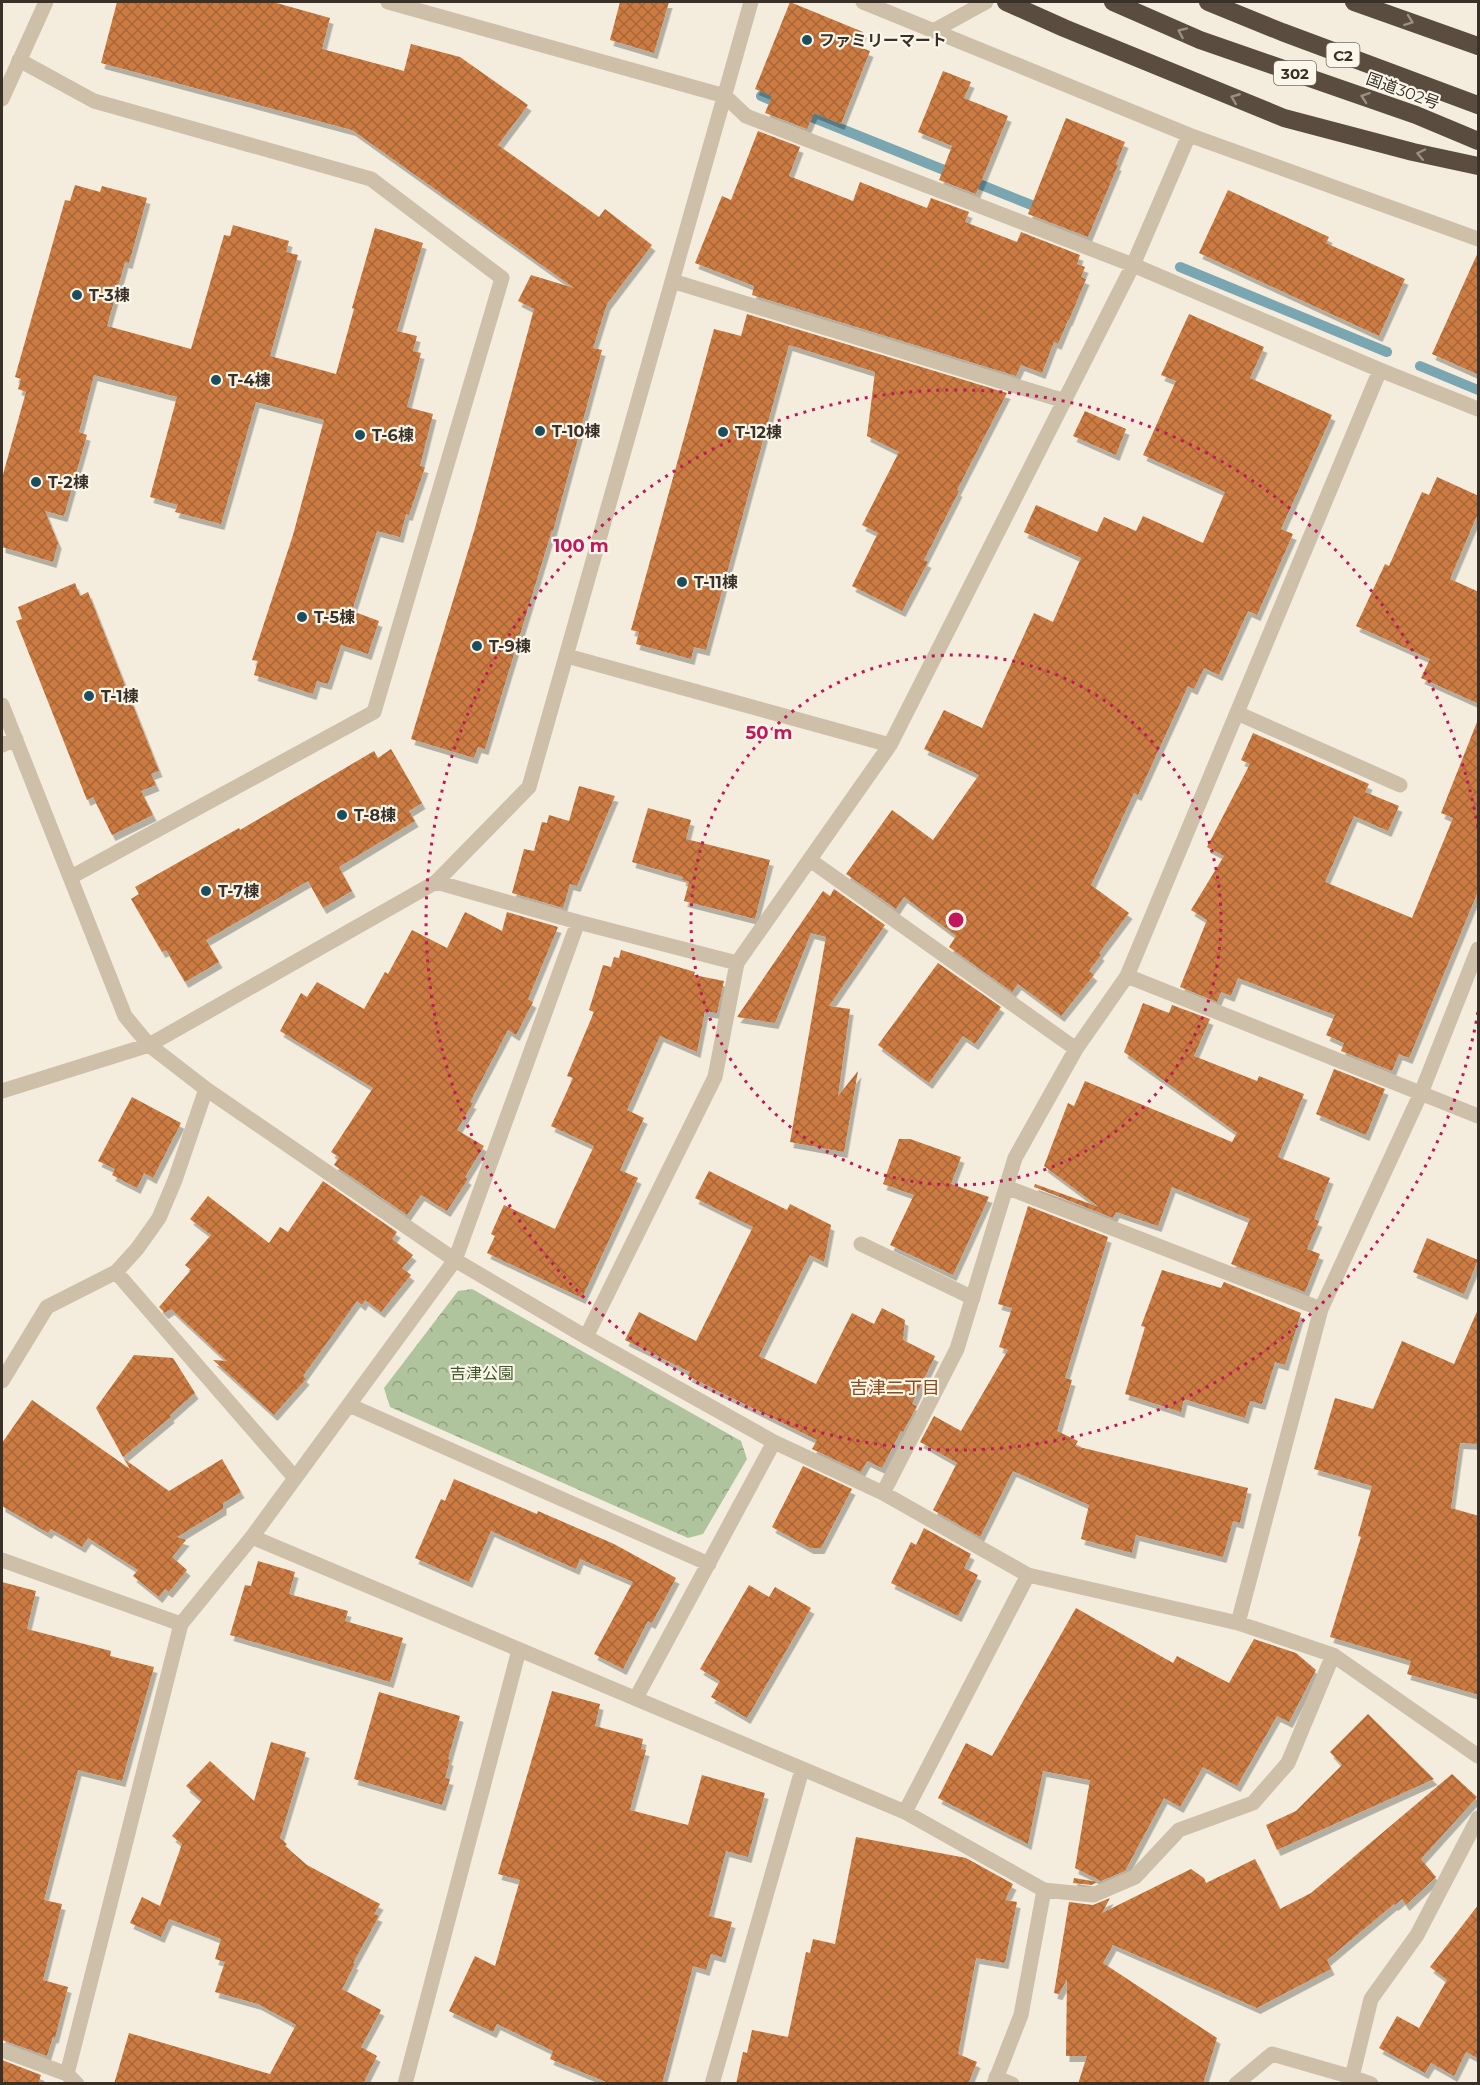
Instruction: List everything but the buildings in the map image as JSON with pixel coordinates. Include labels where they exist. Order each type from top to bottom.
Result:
[{"type":"highway","points":[[1006,2],[1064,28],[1284,117],[1413,152],[1479,166]]},
{"type":"highway","name":"国道302号","points":[[1113,2],[1200,40],[1416,115],[1479,141]]},
{"type":"highway","name":"C2","points":[[1209,2],[1282,32],[1479,105]]},
{"type":"highway","points":[[1354,2],[1479,46]]},
{"type":"highway","points":[[1282,32],[1479,118]]},
{"type":"street","points":[[2,99],[46,2]]},
{"type":"street","points":[[388,2],[724,96],[746,116],[1133,265],[1380,370],[1479,409]]},
{"type":"street","points":[[2,1091],[149,1045],[436,882],[529,787],[752,2]]},
{"type":"street","points":[[863,2],[1190,135],[1479,239]]},
{"type":"street","points":[[935,30],[986,2]]},
{"type":"street","points":[[19,60],[94,101],[371,178],[502,278],[374,712],[71,877]]},
{"type":"street","points":[[586,1337],[715,1077],[737,963],[890,746],[1133,265],[1190,135]]},
{"type":"street","points":[[672,281],[1065,401]]},
{"type":"street","points":[[884,1493],[957,1349],[1015,1158],[1076,1050],[1127,976],[1380,370]]},
{"type":"street","points":[[567,656],[890,746]]},
{"type":"street","points":[[2,705],[125,1016],[149,1045],[206,1089],[455,1260],[586,1337],[774,1442],[884,1493],[1028,1575],[1238,1623],[1333,1656],[1479,1756]]},
{"type":"street","points":[[1238,713],[1400,785]]},
{"type":"street","points":[[2,745],[16,739]]},
{"type":"street","points":[[810,860],[1076,1050]]},
{"type":"street","points":[[436,882],[737,963]]},
{"type":"street","points":[[2,2050],[72,2079],[181,1624],[252,1537],[455,1260],[578,922]]},
{"type":"street","points":[[1238,1623],[1321,1309],[1421,1093],[1479,949]]},
{"type":"street","points":[[1127,976],[1479,1116]]},
{"type":"street","points":[[2,1381],[47,1307],[116,1272],[137,1249],[159,1218],[175,1180],[206,1089]]},
{"type":"street","points":[[1006,1187],[1321,1309]]},
{"type":"street","points":[[861,1244],[974,1298]]},
{"type":"street","points":[[116,1272],[295,1478]]},
{"type":"street","points":[[349,1405],[709,1564]]},
{"type":"street","points":[[636,1698],[774,1442]]},
{"type":"street","points":[[252,1537],[905,1812],[1044,1890],[1092,1894],[1135,1877],[1179,1830],[1253,1803],[1288,1763],[1333,1656]]},
{"type":"street","points":[[2,1560],[181,1624]]},
{"type":"street","points":[[905,1812],[1028,1575]]},
{"type":"street","points":[[405,2084],[519,1650]]},
{"type":"street","points":[[712,2084],[802,1770]]},
{"type":"street","points":[[1352,2077],[1371,1999],[1417,1935],[1479,1818]]},
{"type":"street","points":[[1012,2084],[995,2080],[1021,2015],[1044,1890]]},
{"type":"street","points":[[1236,2084],[1272,2054],[1371,2084]]},
{"type":"green space","name":"吉津公園","points":[[472,1289],[741,1441],[747,1459],[703,1534],[688,1538],[390,1407],[384,1388],[458,1291]]},
{"type":"waterway","points":[[761,96],[782,105]]},
{"type":"waterway","points":[[799,112],[954,174]]},
{"type":"waterway","points":[[969,180],[1044,210]]},
{"type":"waterway","points":[[1180,267],[1387,352]]},
{"type":"waterway","points":[[1420,366],[1478,390]]},
{"type":"place","name":"ファミリーマート","points":[[807,40]]},
{"type":"place","name":"T-3棟","points":[[77,295]]},
{"type":"place","name":"T-4棟","points":[[216,380]]},
{"type":"place","name":"T-10棟","points":[[540,431]]},
{"type":"place","name":"T-12棟","points":[[723,432]]},
{"type":"place","name":"T-6棟","points":[[360,435]]},
{"type":"place","name":"T-2棟","points":[[36,482]]},
{"type":"place","name":"T-11棟","points":[[682,582]]},
{"type":"place","name":"T-5棟","points":[[302,617]]},
{"type":"place","name":"T-9棟","points":[[477,646]]},
{"type":"place","name":"T-1棟","points":[[89,696]]},
{"type":"place","name":"T-8棟","points":[[342,815]]},
{"type":"place","name":"T-7棟","points":[[206,891]]},
{"type":"district","name":"吉津二丁目","points":[[895,1388]]}]
